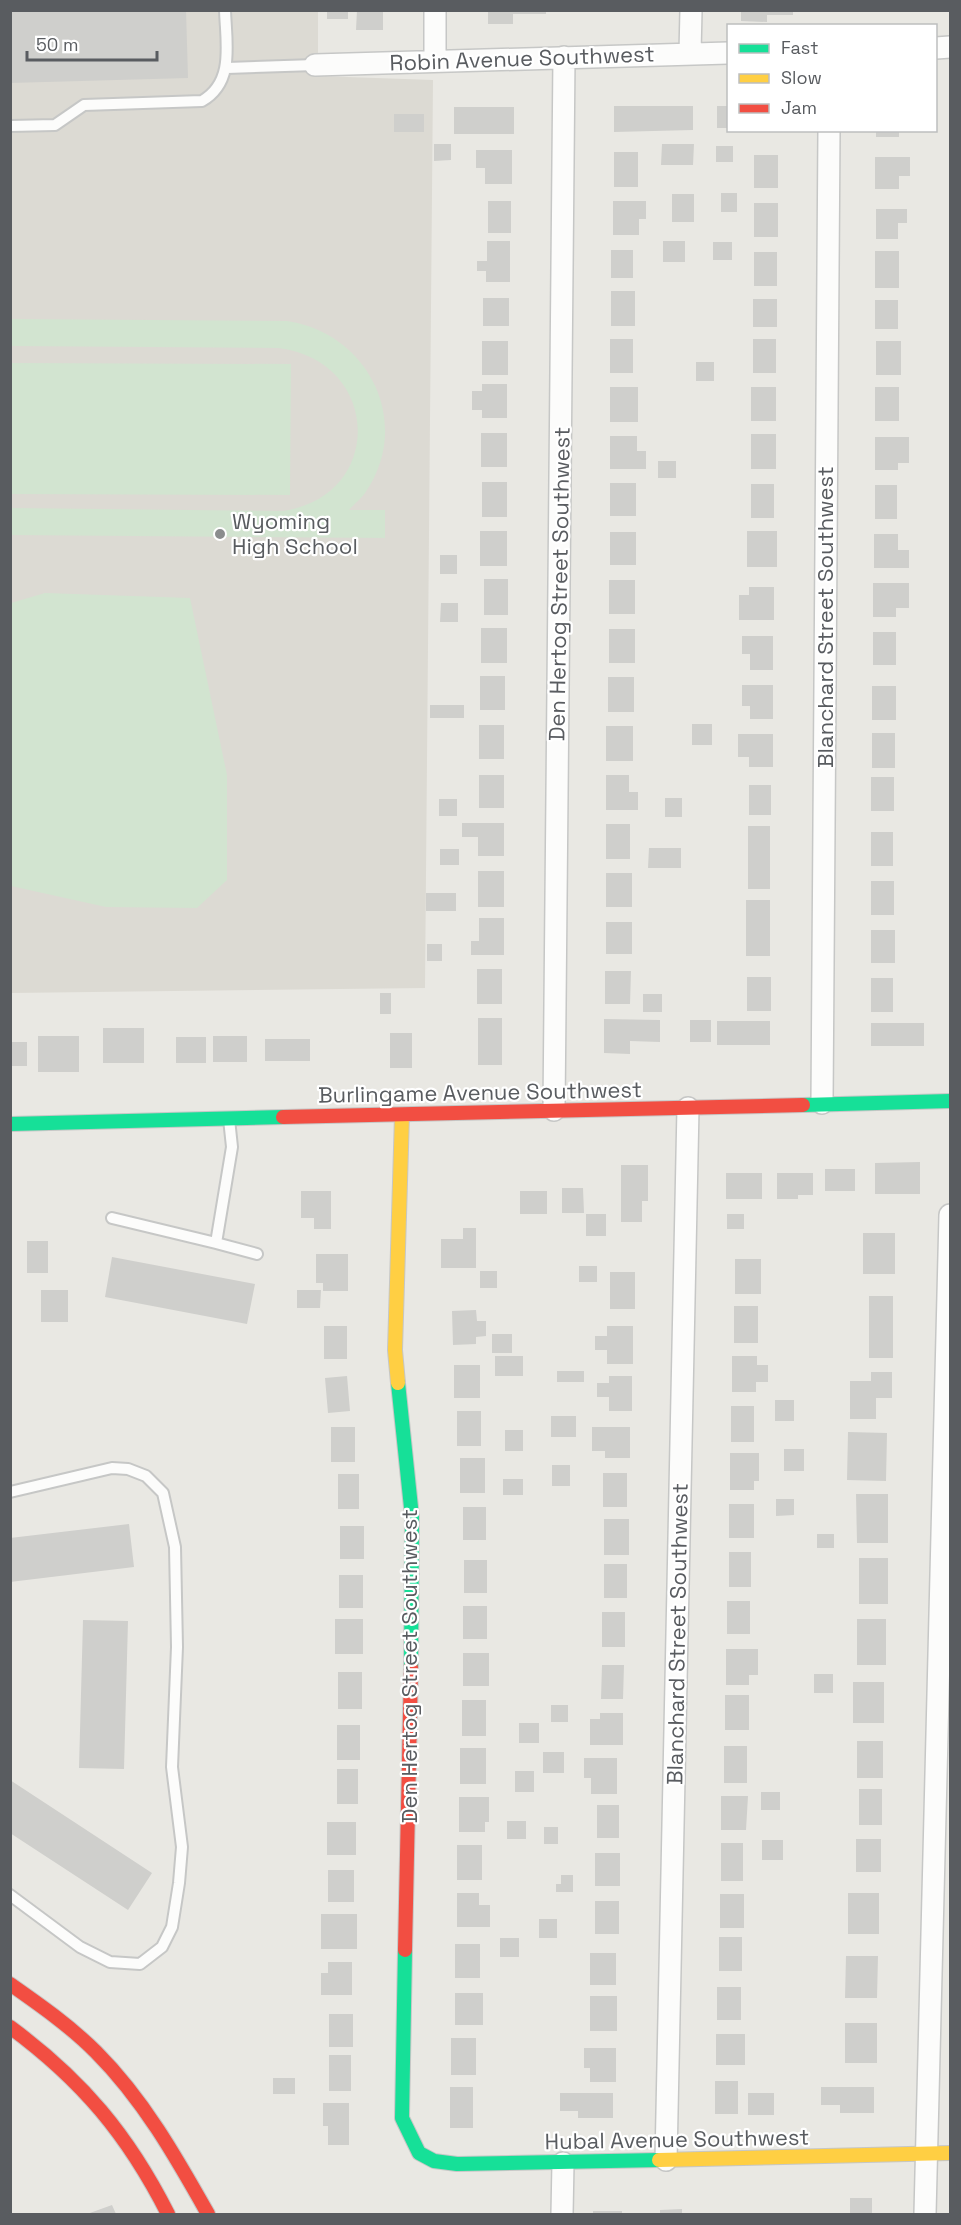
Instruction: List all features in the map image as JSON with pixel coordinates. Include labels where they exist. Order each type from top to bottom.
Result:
[{"type":"street","points":[[435,10],[435,60]]},
{"type":"street","points":[[690,53],[691,10]]},
{"type":"street","name":"Robin Avenue Southwest","points":[[315,65],[727,53]]},
{"type":"street","name":"Den Hertog Street Southwest","points":[[554,1110],[564,57]]},
{"type":"street","name":"Blanchard Street Southwest","points":[[822,1102],[829,132]]},
{"type":"street","name":"Burlingame Avenue Southwest","points":[[10,1124],[688,1108],[822,1102],[951,1101]]},
{"type":"street","name":"Blanchard Street Southwest","points":[[666,2160],[688,1108]]},
{"type":"street","name":"Den Hertog Street Southwest","points":[[402,1115],[395,1350],[412,1517],[414,1585],[402,2118],[411,2145]]},
{"type":"street","points":[[925,2214],[951,1215]]},
{"type":"street","points":[[10,1984],[64,2022],[98,2054],[152,2120],[168,2214]]},
{"type":"street","points":[[10,2027],[41,2049],[85,2090],[129,2148],[160,2167],[208,2214]]},
{"type":"street","name":"Hubal Avenue Southwest","points":[[411,2145],[421,2157],[443,2164],[563,2163],[951,2152]]},
{"type":"street","points":[[562,2214],[563,2163]]},
{"type":"lane","points":[[10,126],[55,124],[84,105],[197,102],[212,94],[227,68],[225,10]]},
{"type":"lane","points":[[227,68],[315,65]]},
{"type":"lane","points":[[216,1243],[232,1148],[229,1118]]},
{"type":"lane","points":[[112,1218],[257,1254]]},
{"type":"lane","points":[[10,1492],[112,1468],[128,1469],[146,1476],[163,1493],[175,1547],[177,1647],[172,1767],[182,1848],[172,1927],[162,1947],[140,1964],[110,1962],[80,1947],[10,1895]]},
{"type":"shaded area","name":"Wyoming High School","points":[[10,11],[318,11],[318,76],[433,80],[425,988],[11,993]]},
{"type":"green space","points":[[11,319],[287,321],[316,329],[340,343],[360,362],[375,385],[383,411],[385,438],[379,466],[365,493],[349,510],[385,510],[385,538],[11,535],[11,508],[283,511],[317,500],[340,481],[354,456],[358,428],[352,401],[337,376],[312,358],[278,348],[11,346]]},
{"type":"green space","points":[[11,363],[291,364],[290,495],[11,494]]},
{"type":"green space","points":[[45,593],[190,598],[227,775],[227,880],[197,908],[106,907],[11,886],[11,603]]},
{"type":"building","points":[[10,10],[186,10],[188,78],[10,83]]},
{"type":"building","points":[[327,10],[348,10],[348,19],[327,19]]},
{"type":"building","points":[[357,10],[383,10],[383,30],[356,30]]},
{"type":"building","points":[[488,10],[546,10],[546,14],[513,14],[513,24],[488,24]]},
{"type":"building","points":[[741,10],[793,10],[793,15],[767,15],[767,22],[741,21]]},
{"type":"building","points":[[614,106],[693,106],[693,130],[614,132]]},
{"type":"building","points":[[717,106],[727,106],[727,128],[717,128]]},
{"type":"building","points":[[454,107],[514,107],[514,134],[454,134]]},
{"type":"building","points":[[394,114],[424,114],[424,132],[394,132]]},
{"type":"building","points":[[876,132],[899,132],[899,137],[876,137]]},
{"type":"building","points":[[434,144],[451,144],[451,160],[434,161]]},
{"type":"building","points":[[662,144],[694,144],[693,165],[661,165]]},
{"type":"building","points":[[716,146],[733,146],[733,162],[716,162]]},
{"type":"building","points":[[476,150],[512,150],[512,184],[485,184],[485,168],[476,168]]},
{"type":"building","points":[[614,152],[638,152],[638,187],[614,187]]},
{"type":"building","points":[[754,155],[778,155],[778,188],[754,188]]},
{"type":"building","points":[[875,157],[910,157],[910,176],[899,176],[899,189],[875,189]]},
{"type":"building","points":[[721,193],[737,193],[737,212],[721,212]]},
{"type":"building","points":[[672,194],[694,194],[694,222],[672,222]]},
{"type":"building","points":[[488,201],[511,201],[511,233],[488,233]]},
{"type":"building","points":[[613,201],[646,201],[646,219],[639,219],[639,235],[613,235]]},
{"type":"building","points":[[754,203],[778,203],[778,237],[754,237]]},
{"type":"building","points":[[876,209],[907,209],[907,223],[898,223],[898,239],[876,239]]},
{"type":"building","points":[[487,241],[510,241],[510,282],[486,282],[486,271],[477,271],[477,261],[487,261]]},
{"type":"building","points":[[663,241],[685,241],[685,262],[663,262]]},
{"type":"building","points":[[713,242],[732,242],[732,260],[713,260]]},
{"type":"building","points":[[611,250],[633,250],[633,278],[611,278]]},
{"type":"building","points":[[875,251],[899,251],[899,288],[875,288]]},
{"type":"building","points":[[754,252],[777,252],[777,286],[754,286]]},
{"type":"building","points":[[611,291],[635,291],[635,326],[611,326]]},
{"type":"building","points":[[483,298],[509,298],[509,326],[483,326]]},
{"type":"building","points":[[753,299],[777,299],[777,327],[753,327]]},
{"type":"building","points":[[875,300],[898,300],[898,329],[875,329]]},
{"type":"building","points":[[610,339],[633,339],[633,373],[610,373]]},
{"type":"building","points":[[753,339],[776,339],[776,373],[753,373]]},
{"type":"building","points":[[482,341],[508,341],[508,375],[482,375]]},
{"type":"building","points":[[876,341],[901,341],[901,375],[876,375]]},
{"type":"building","points":[[696,362],[714,362],[714,381],[696,381]]},
{"type":"building","points":[[482,384],[507,384],[507,418],[482,418],[482,410],[472,410],[472,391],[482,391]]},
{"type":"building","points":[[610,387],[638,387],[638,422],[610,422]]},
{"type":"building","points":[[751,387],[776,387],[776,421],[751,421]]},
{"type":"building","points":[[875,387],[899,387],[899,421],[875,421]]},
{"type":"building","points":[[481,433],[507,433],[507,467],[481,467]]},
{"type":"building","points":[[751,434],[776,434],[776,469],[751,469]]},
{"type":"building","points":[[610,436],[637,436],[637,451],[646,451],[646,469],[610,469]]},
{"type":"building","points":[[875,437],[909,437],[909,463],[898,463],[898,470],[875,470]]},
{"type":"building","points":[[658,461],[676,461],[676,478],[658,478]]},
{"type":"building","points":[[482,482],[507,482],[507,517],[482,517]]},
{"type":"building","points":[[610,483],[636,483],[636,516],[610,516]]},
{"type":"building","points":[[751,484],[774,484],[774,518],[751,518]]},
{"type":"building","points":[[875,485],[897,485],[897,519],[875,519]]},
{"type":"building","points":[[480,531],[507,531],[507,566],[480,566]]},
{"type":"building","points":[[747,531],[777,531],[777,567],[747,567]]},
{"type":"building","points":[[610,532],[636,532],[636,565],[610,565]]},
{"type":"building","points":[[874,534],[898,534],[898,550],[909,550],[909,568],[874,568]]},
{"type":"building","points":[[440,555],[457,555],[457,574],[440,574]]},
{"type":"building","points":[[484,579],[508,579],[508,615],[484,615]]},
{"type":"building","points":[[609,580],[635,580],[635,614],[609,614]]},
{"type":"building","points":[[873,583],[909,583],[909,608],[896,608],[896,617],[873,617]]},
{"type":"building","points":[[749,587],[774,587],[774,620],[739,620],[739,595],[749,595]]},
{"type":"building","points":[[441,603],[458,603],[458,622],[440,622]]},
{"type":"building","points":[[481,628],[507,628],[507,663],[481,663]]},
{"type":"building","points":[[609,629],[635,629],[635,663],[609,663]]},
{"type":"building","points":[[873,632],[896,632],[896,665],[873,665]]},
{"type":"building","points":[[742,636],[773,636],[773,670],[750,670],[750,654],[742,654]]},
{"type":"building","points":[[480,676],[505,676],[505,710],[480,710]]},
{"type":"building","points":[[608,677],[634,677],[634,712],[608,712]]},
{"type":"building","points":[[742,685],[773,685],[773,719],[750,719],[750,706],[742,706]]},
{"type":"building","points":[[872,686],[896,686],[896,720],[872,720]]},
{"type":"building","points":[[430,705],[464,705],[464,718],[430,718]]},
{"type":"building","points":[[692,724],[712,724],[712,745],[692,745]]},
{"type":"building","points":[[479,725],[504,725],[504,759],[479,759]]},
{"type":"building","points":[[606,726],[633,726],[633,761],[606,761]]},
{"type":"building","points":[[872,733],[895,733],[895,768],[872,768]]},
{"type":"building","points":[[738,734],[773,734],[773,767],[749,767],[749,757],[738,757]]},
{"type":"building","points":[[479,775],[504,775],[504,808],[479,808]]},
{"type":"building","points":[[606,775],[629,775],[629,792],[638,792],[638,810],[606,810]]},
{"type":"building","points":[[871,777],[894,777],[894,811],[871,811]]},
{"type":"building","points":[[749,785],[771,785],[771,815],[749,815]]},
{"type":"building","points":[[665,798],[682,798],[682,817],[665,817]]},
{"type":"building","points":[[439,799],[457,799],[457,816],[439,816]]},
{"type":"building","points":[[462,823],[504,823],[504,856],[478,856],[478,837],[462,837]]},
{"type":"building","points":[[606,824],[630,824],[630,859],[606,859]]},
{"type":"building","points":[[748,826],[770,826],[770,889],[748,889]]},
{"type":"building","points":[[871,832],[893,832],[893,866],[871,866]]},
{"type":"building","points":[[649,848],[681,848],[681,868],[648,868]]},
{"type":"building","points":[[440,849],[459,849],[459,865],[440,865]]},
{"type":"building","points":[[478,871],[504,871],[504,907],[478,907]]},
{"type":"building","points":[[606,873],[632,873],[632,907],[606,907]]},
{"type":"building","points":[[871,881],[894,881],[894,915],[871,915]]},
{"type":"building","points":[[426,893],[456,893],[456,911],[426,911]]},
{"type":"building","points":[[746,900],[770,900],[770,956],[746,956]]},
{"type":"building","points":[[479,918],[504,918],[504,955],[471,955],[471,941],[479,941]]},
{"type":"building","points":[[606,922],[632,922],[632,954],[606,954]]},
{"type":"building","points":[[871,930],[895,930],[895,963],[871,963]]},
{"type":"building","points":[[427,944],[442,944],[442,961],[427,961]]},
{"type":"building","points":[[477,969],[502,969],[502,1004],[477,1004]]},
{"type":"building","points":[[605,971],[631,971],[630,1004],[605,1004]]},
{"type":"building","points":[[747,977],[771,977],[771,1011],[747,1011]]},
{"type":"building","points":[[871,978],[893,978],[893,1012],[871,1012]]},
{"type":"building","points":[[380,993],[391,993],[391,1014],[380,1014]]},
{"type":"building","points":[[643,994],[662,994],[662,1012],[643,1012]]},
{"type":"building","points":[[478,1018],[502,1018],[502,1065],[478,1065]]},
{"type":"building","points":[[604,1019],[660,1020],[660,1042],[630,1041],[630,1054],[604,1053]]},
{"type":"building","points":[[690,1020],[711,1020],[711,1042],[690,1042]]},
{"type":"building","points":[[717,1021],[770,1021],[770,1045],[717,1045]]},
{"type":"building","points":[[871,1023],[924,1023],[924,1046],[871,1046]]},
{"type":"building","points":[[103,1028],[144,1028],[144,1063],[103,1063]]},
{"type":"building","points":[[390,1033],[412,1033],[412,1068],[390,1068]]},
{"type":"building","points":[[38,1036],[79,1036],[79,1072],[38,1072]]},
{"type":"building","points":[[213,1036],[247,1036],[247,1062],[213,1062]]},
{"type":"building","points":[[176,1037],[206,1037],[206,1063],[176,1063]]},
{"type":"building","points":[[265,1039],[310,1039],[310,1061],[265,1061]]},
{"type":"building","points":[[10,1042],[27,1042],[27,1066],[10,1066]]},
{"type":"building","points":[[920,1162],[920,1194],[875,1194],[875,1163]]},
{"type":"building","points":[[621,1165],[648,1165],[648,1201],[642,1201],[642,1222],[621,1222]]},
{"type":"building","points":[[825,1169],[855,1169],[855,1191],[825,1191]]},
{"type":"building","points":[[726,1173],[762,1173],[762,1199],[726,1199]]},
{"type":"building","points":[[777,1173],[813,1173],[813,1195],[798,1195],[798,1199],[777,1199]]},
{"type":"building","points":[[562,1188],[583,1188],[584,1213],[562,1213]]},
{"type":"building","points":[[301,1191],[331,1191],[331,1229],[314,1229],[314,1218],[301,1218]]},
{"type":"building","points":[[520,1191],[547,1191],[547,1214],[520,1214]]},
{"type":"building","points":[[586,1214],[606,1214],[606,1236],[586,1236]]},
{"type":"building","points":[[727,1214],[744,1214],[744,1229],[727,1229]]},
{"type":"building","points":[[463,1228],[476,1228],[476,1268],[441,1268],[441,1239],[463,1239]]},
{"type":"building","points":[[863,1233],[895,1233],[895,1274],[863,1274]]},
{"type":"building","points":[[27,1241],[48,1241],[48,1273],[27,1273]]},
{"type":"building","points":[[316,1254],[348,1254],[348,1291],[323,1291],[323,1283],[316,1283]]},
{"type":"building","points":[[112,1257],[255,1284],[247,1324],[105,1297]]},
{"type":"building","points":[[735,1259],[761,1259],[761,1294],[735,1294]]},
{"type":"building","points":[[579,1266],[597,1266],[597,1282],[579,1282]]},
{"type":"building","points":[[480,1271],[497,1271],[497,1288],[480,1288]]},
{"type":"building","points":[[610,1272],[635,1272],[635,1309],[610,1309]]},
{"type":"building","points":[[41,1290],[68,1290],[68,1322],[41,1322]]},
{"type":"building","points":[[297,1290],[321,1290],[320,1308],[297,1308]]},
{"type":"building","points":[[869,1296],[893,1296],[893,1358],[869,1358]]},
{"type":"building","points":[[734,1306],[758,1306],[758,1343],[734,1343]]},
{"type":"building","points":[[476,1310],[477,1321],[486,1321],[486,1336],[476,1337],[476,1344],[453,1345],[452,1311]]},
{"type":"building","points":[[324,1326],[347,1326],[347,1359],[324,1359]]},
{"type":"building","points":[[607,1326],[633,1326],[633,1364],[607,1364],[607,1350],[595,1350],[595,1336],[607,1336]]},
{"type":"building","points":[[492,1334],[512,1334],[512,1353],[492,1353]]},
{"type":"building","points":[[495,1356],[523,1356],[523,1376],[495,1376]]},
{"type":"building","points":[[732,1356],[757,1356],[757,1365],[768,1365],[768,1382],[756,1382],[756,1392],[732,1392]]},
{"type":"building","points":[[454,1365],[480,1365],[480,1398],[454,1398]]},
{"type":"building","points":[[557,1371],[584,1371],[584,1382],[557,1382]]},
{"type":"building","points":[[871,1372],[892,1372],[892,1398],[876,1398],[876,1419],[850,1419],[850,1381],[871,1381]]},
{"type":"building","points":[[347,1376],[350,1411],[328,1413],[325,1378]]},
{"type":"building","points":[[609,1376],[632,1376],[632,1411],[609,1411],[609,1397],[597,1397],[597,1383],[609,1383]]},
{"type":"building","points":[[775,1400],[794,1400],[794,1421],[775,1421]]},
{"type":"building","points":[[731,1406],[754,1406],[754,1442],[731,1442]]},
{"type":"building","points":[[457,1411],[481,1411],[481,1446],[457,1446]]},
{"type":"building","points":[[551,1416],[576,1416],[576,1437],[551,1437]]},
{"type":"building","points":[[331,1427],[355,1427],[355,1462],[331,1462]]},
{"type":"building","points":[[592,1427],[630,1427],[630,1458],[605,1458],[605,1451],[592,1451]]},
{"type":"building","points":[[505,1430],[523,1430],[523,1451],[505,1451]]},
{"type":"building","points":[[848,1432],[887,1433],[886,1481],[847,1480]]},
{"type":"building","points":[[784,1449],[804,1449],[804,1471],[784,1471]]},
{"type":"building","points":[[730,1453],[759,1453],[759,1481],[754,1481],[754,1490],[730,1490]]},
{"type":"building","points":[[460,1458],[485,1458],[485,1493],[460,1493]]},
{"type":"building","points":[[552,1465],[570,1465],[570,1486],[552,1486]]},
{"type":"building","points":[[603,1473],[627,1473],[627,1507],[603,1507]]},
{"type":"building","points":[[338,1474],[359,1474],[359,1509],[338,1509]]},
{"type":"building","points":[[503,1479],[523,1479],[523,1495],[503,1495]]},
{"type":"building","points":[[856,1494],[888,1494],[888,1543],[857,1543]]},
{"type":"building","points":[[776,1499],[794,1499],[794,1515],[776,1516]]},
{"type":"building","points":[[729,1504],[754,1504],[754,1538],[729,1538]]},
{"type":"building","points":[[463,1507],[486,1507],[486,1540],[463,1540]]},
{"type":"building","points":[[604,1519],[629,1519],[629,1555],[604,1555]]},
{"type":"building","points":[[129,1524],[134,1567],[10,1582],[10,1538]]},
{"type":"building","points":[[340,1526],[364,1526],[364,1559],[340,1559]]},
{"type":"building","points":[[817,1534],[834,1534],[834,1548],[817,1548]]},
{"type":"building","points":[[729,1552],[751,1552],[751,1587],[729,1587]]},
{"type":"building","points":[[859,1558],[888,1558],[888,1604],[859,1604]]},
{"type":"building","points":[[464,1560],[487,1560],[487,1593],[464,1593]]},
{"type":"building","points":[[604,1564],[627,1564],[627,1598],[604,1598]]},
{"type":"building","points":[[339,1575],[363,1575],[363,1608],[339,1608]]},
{"type":"building","points":[[727,1601],[750,1601],[750,1634],[727,1634]]},
{"type":"building","points":[[463,1606],[487,1606],[487,1639],[463,1639]]},
{"type":"building","points":[[602,1612],[625,1612],[625,1647],[602,1647]]},
{"type":"building","points":[[335,1619],[363,1619],[363,1654],[335,1654]]},
{"type":"building","points":[[857,1619],[886,1619],[886,1665],[857,1665]]},
{"type":"building","points":[[83,1620],[128,1621],[124,1769],[79,1768]]},
{"type":"building","points":[[726,1649],[758,1649],[758,1675],[749,1675],[749,1685],[726,1685]]},
{"type":"building","points":[[463,1653],[489,1653],[489,1686],[463,1686]]},
{"type":"building","points":[[602,1665],[624,1665],[623,1699],[601,1699]]},
{"type":"building","points":[[338,1672],[362,1672],[362,1709],[338,1709]]},
{"type":"building","points":[[814,1674],[833,1674],[833,1693],[814,1693]]},
{"type":"building","points":[[853,1682],[884,1682],[884,1723],[853,1723]]},
{"type":"building","points":[[725,1695],[749,1695],[749,1730],[725,1730]]},
{"type":"building","points":[[462,1700],[486,1700],[486,1736],[462,1736]]},
{"type":"building","points":[[551,1705],[568,1705],[568,1722],[551,1722]]},
{"type":"building","points":[[600,1713],[623,1713],[623,1745],[590,1745],[590,1719],[600,1719]]},
{"type":"building","points":[[519,1723],[539,1723],[539,1743],[519,1743]]},
{"type":"building","points":[[337,1725],[360,1725],[360,1760],[337,1760]]},
{"type":"building","points":[[857,1741],[883,1741],[883,1778],[857,1778]]},
{"type":"building","points":[[724,1746],[747,1746],[747,1783],[724,1783]]},
{"type":"building","points":[[460,1748],[486,1748],[486,1784],[460,1784]]},
{"type":"building","points":[[543,1752],[564,1752],[564,1773],[543,1773]]},
{"type":"building","points":[[584,1758],[617,1758],[617,1794],[591,1794],[591,1778],[584,1778]]},
{"type":"building","points":[[337,1769],[358,1769],[358,1804],[337,1804]]},
{"type":"building","points":[[515,1771],[534,1771],[534,1792],[515,1792]]},
{"type":"building","points":[[10,1780],[152,1873],[128,1910],[10,1833]]},
{"type":"building","points":[[859,1789],[882,1789],[882,1825],[859,1825]]},
{"type":"building","points":[[761,1792],[780,1792],[780,1810],[761,1810]]},
{"type":"building","points":[[721,1796],[748,1796],[746,1830],[721,1830]]},
{"type":"building","points":[[459,1797],[489,1797],[489,1822],[485,1822],[485,1832],[459,1832]]},
{"type":"building","points":[[597,1805],[619,1805],[619,1838],[597,1838]]},
{"type":"building","points":[[507,1821],[526,1821],[526,1839],[507,1839]]},
{"type":"building","points":[[327,1822],[356,1822],[356,1855],[327,1855]]},
{"type":"building","points":[[544,1827],[558,1827],[558,1844],[544,1844]]},
{"type":"building","points":[[856,1839],[881,1839],[881,1872],[856,1872]]},
{"type":"building","points":[[762,1840],[783,1840],[783,1860],[762,1860]]},
{"type":"building","points":[[721,1843],[743,1843],[743,1881],[721,1881]]},
{"type":"building","points":[[457,1845],[482,1845],[482,1880],[457,1880]]},
{"type":"building","points":[[595,1853],[620,1853],[620,1886],[595,1886]]},
{"type":"building","points":[[328,1870],[354,1870],[354,1902],[328,1902]]},
{"type":"building","points":[[561,1875],[573,1875],[573,1892],[556,1892],[556,1884],[561,1884]]},
{"type":"building","points":[[457,1893],[479,1893],[479,1905],[490,1905],[490,1927],[457,1927]]},
{"type":"building","points":[[848,1893],[879,1893],[879,1934],[848,1934]]},
{"type":"building","points":[[720,1894],[744,1894],[744,1928],[720,1928]]},
{"type":"building","points":[[595,1901],[619,1901],[619,1934],[595,1934]]},
{"type":"building","points":[[321,1914],[357,1914],[357,1949],[321,1949]]},
{"type":"building","points":[[539,1919],[557,1919],[557,1938],[539,1938]]},
{"type":"building","points":[[719,1937],[742,1937],[742,1971],[719,1971]]},
{"type":"building","points":[[500,1938],[519,1938],[519,1957],[500,1957]]},
{"type":"building","points":[[455,1944],[480,1944],[480,1978],[455,1978]]},
{"type":"building","points":[[590,1953],[616,1953],[616,1985],[590,1985]]},
{"type":"building","points":[[846,1956],[878,1956],[877,1998],[845,1998]]},
{"type":"building","points":[[328,1962],[352,1962],[352,1995],[321,1995],[321,1973],[328,1973]]},
{"type":"building","points":[[717,1987],[741,1987],[741,2020],[717,2020]]},
{"type":"building","points":[[455,1993],[483,1993],[483,2025],[455,2025]]},
{"type":"building","points":[[590,1996],[617,1996],[617,2031],[590,2031]]},
{"type":"building","points":[[329,2014],[353,2014],[353,2047],[329,2047]]},
{"type":"building","points":[[845,2023],[877,2023],[877,2063],[845,2063]]},
{"type":"building","points":[[716,2034],[745,2034],[745,2065],[716,2065]]},
{"type":"building","points":[[451,2038],[476,2038],[476,2075],[451,2075]]},
{"type":"building","points":[[584,2048],[616,2048],[616,2082],[590,2082],[590,2068],[584,2068]]},
{"type":"building","points":[[329,2055],[351,2055],[351,2091],[329,2091]]},
{"type":"building","points":[[273,2078],[295,2078],[295,2094],[273,2094]]},
{"type":"building","points":[[715,2081],[738,2081],[738,2114],[715,2114]]},
{"type":"building","points":[[450,2087],[473,2087],[473,2128],[450,2128]]},
{"type":"building","points":[[821,2087],[874,2087],[874,2113],[840,2113],[840,2105],[821,2105]]},
{"type":"building","points":[[560,2093],[613,2093],[613,2118],[578,2118],[578,2111],[560,2111]]},
{"type":"building","points":[[748,2093],[774,2093],[774,2115],[748,2115]]},
{"type":"building","points":[[323,2103],[349,2103],[349,2145],[328,2145],[328,2126],[323,2126]]},
{"type":"building","points":[[850,2198],[872,2198],[872,2214],[850,2214]]},
{"type":"building","points":[[112,2205],[116,2214],[87,2214]]},
{"type":"building","points":[[682,2209],[682,2214],[660,2214],[660,2210]]},
{"type":"building","points":[[593,2211],[622,2211],[622,2214],[593,2214]]},
{"type":"traffic: fast","points":[[803,1105],[950,1101]]},
{"type":"traffic: fast","points":[[10,1124],[283,1117]]},
{"type":"traffic: fast","points":[[398,1383],[412,1517],[411,1667]]},
{"type":"traffic: fast","points":[[405,1950],[402,2118],[419,2153],[434,2161],[457,2164],[659,2160]]},
{"type":"traffic: slow","points":[[398,1383],[395,1350],[402,1115]]},
{"type":"traffic: slow","points":[[659,2160],[950,2153]]},
{"type":"traffic: jam","points":[[283,1117],[803,1105]]},
{"type":"traffic: jam","points":[[405,1950],[411,1667]]},
{"type":"traffic: jam","points":[[10,1984],[76,2033],[113,2070],[158,2129],[208,2214]]},
{"type":"traffic: jam","points":[[10,2027],[59,2067],[101,2111],[137,2159],[168,2214]]},
{"type":"place","name":"Wyoming High School","points":[[220,534]]}]
